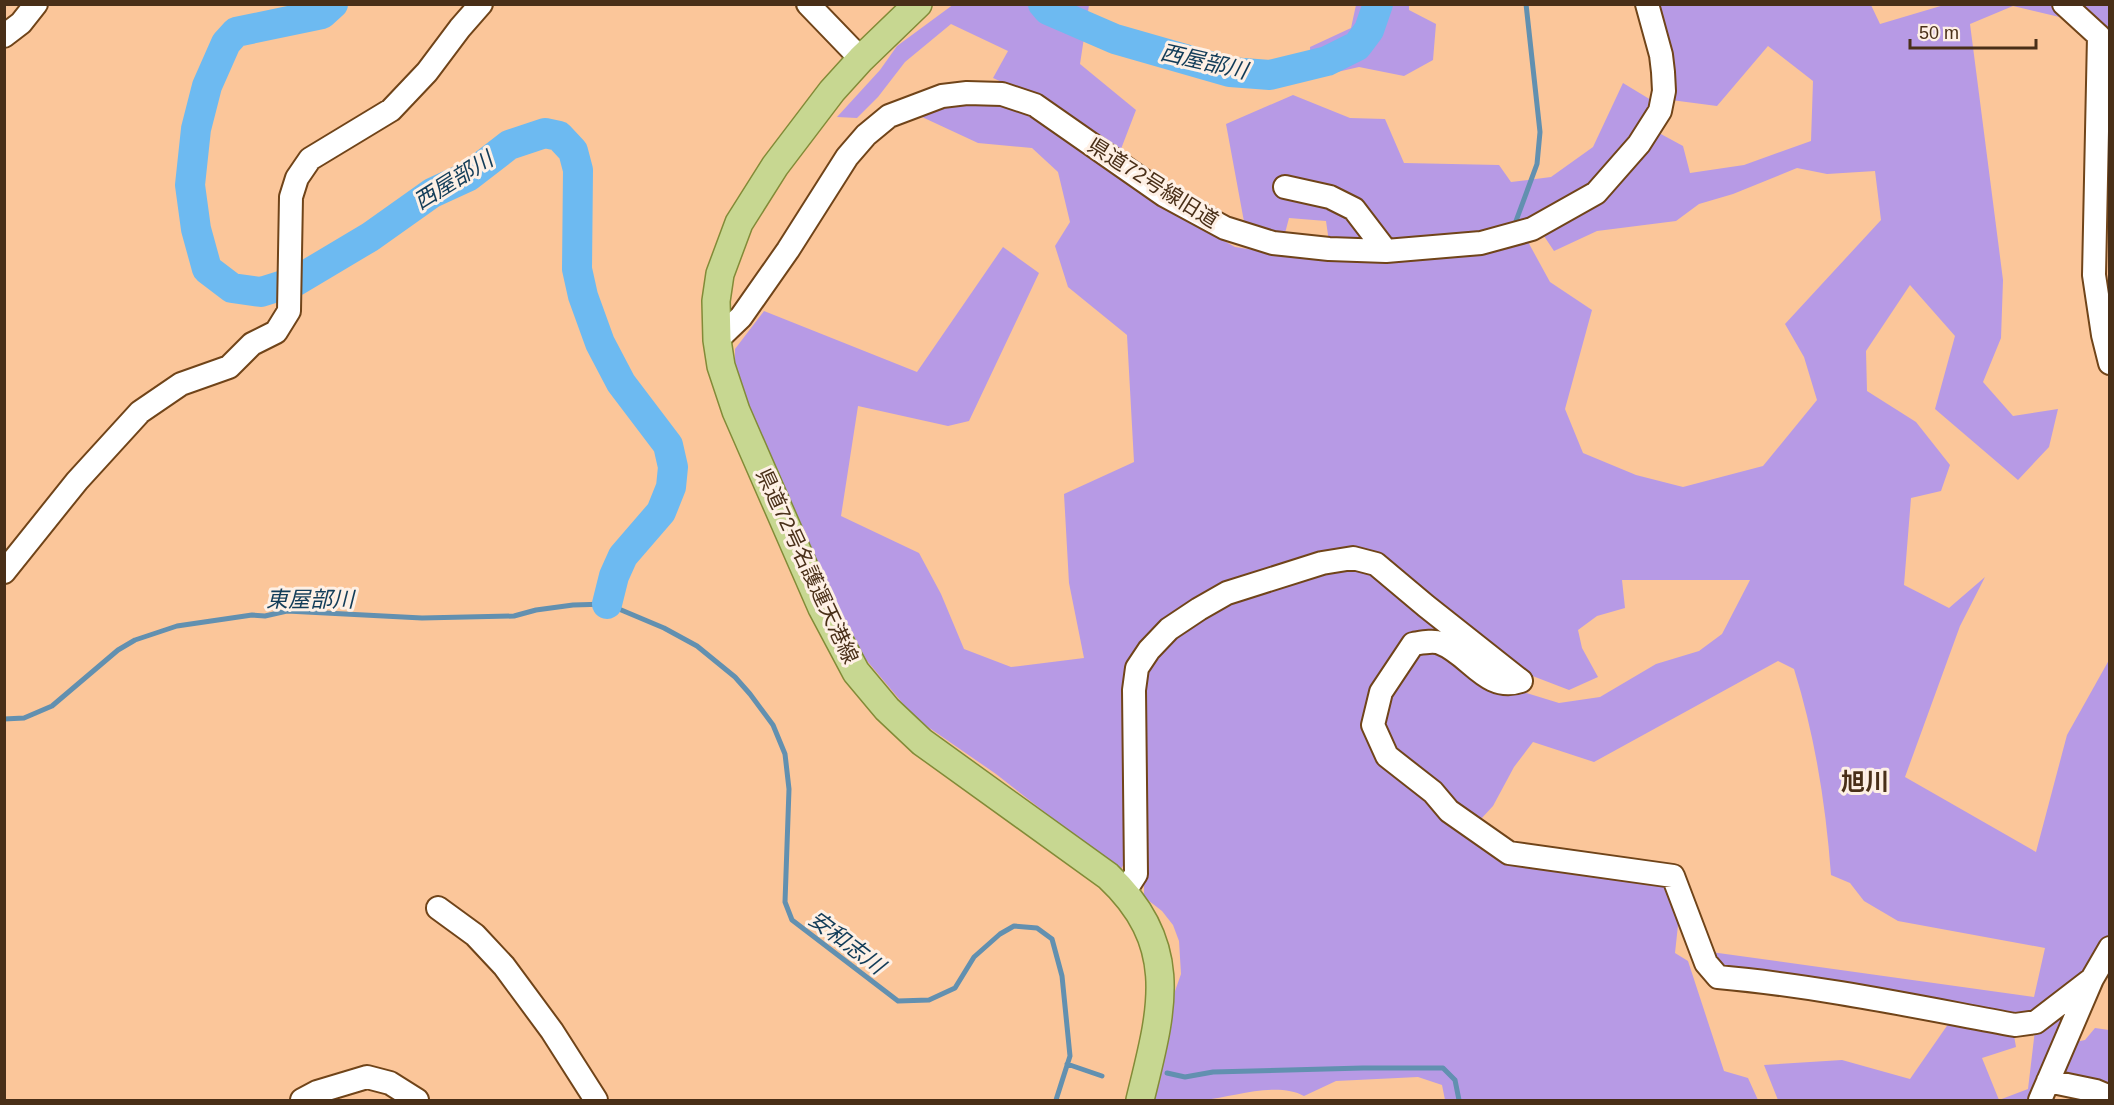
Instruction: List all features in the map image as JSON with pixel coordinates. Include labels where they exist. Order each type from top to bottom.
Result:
[{"type":"main road","name":"県道72号名護運天港線","points":[[915,7],[861,59],[832,91],[781,157],[739,223],[720,274],[717,340],[721,366],[736,411],[822,608],[856,672],[887,708],[922,742],[1060,840],[1125,891],[1152,937],[1158,964],[1161,1006],[1140,1101]]},
{"type":"street","points":[[4,36],[21,23],[36,4]]},
{"type":"street","points":[[4,572],[15,547],[140,412],[181,384],[229,367],[252,344],[276,332],[289,311],[291,197],[297,178],[310,159],[392,110],[427,72],[481,4]]},
{"type":"street","points":[[808,4],[861,59]]},
{"type":"street","name":"県道72号線旧道","points":[[717,340],[741,317],[788,250],[847,158],[866,135],[889,116],[942,96],[967,93],[1002,94],[1035,105],[1164,195],[1225,228],[1274,243],[1329,249],[1386,251],[1480,243],[1532,229],[1596,193],[1639,144],[1660,111],[1664,91],[1661,55],[1647,4]]},
{"type":"street","points":[[2064,4],[2099,36],[2094,275],[2109,363]]},
{"type":"street","points":[[1285,187],[1330,197],[1354,209],[1386,251]]},
{"type":"street","points":[[1125,891],[1136,873],[1134,690],[1137,668],[1149,650],[1169,629],[1227,593],[1322,563],[1353,558],[1376,564],[1521,681],[1510,684],[1488,679],[1462,656],[1439,642],[1413,644],[1381,692],[1372,725],[1387,756],[1433,792],[1449,811],[1509,853],[1672,876],[1706,963],[1718,977],[1755,980],[1837,993],[2016,1025],[2036,1022],[2092,979]]},
{"type":"street","points":[[438,908],[475,935],[504,966],[552,1031],[596,1101]]},
{"type":"street","points":[[2109,948],[2092,979],[2044,1091],[2096,1091],[2109,1097]]},
{"type":"street","points":[[302,1101],[317,1092],[367,1077],[390,1083],[417,1101]]},
{"type":"shaded area","points":[[954,4],[1089,5],[1080,64],[1136,110],[1121,149],[1059,110],[993,78],[1008,51],[951,24],[905,62],[878,97],[857,118],[837,117],[880,70],[897,46]]},
{"type":"shaded area","points":[[1356,5],[1409,5],[1409,10],[1436,24],[1433,60],[1404,76],[1359,67],[1311,78],[1310,47],[1351,28]]},
{"type":"shaded area","points":[[1654,5],[1871,5],[1880,24],[1944,5],[2052,5],[2072,20],[2013,6],[1970,24],[2003,280],[2001,338],[1983,382],[2013,416],[2058,409],[2049,447],[2018,480],[1935,409],[1955,336],[1910,285],[1866,351],[1867,391],[1916,422],[1950,465],[1941,491],[1911,498],[1904,585],[1949,608],[1985,577],[1960,626],[1905,777],[2036,852],[2067,735],[2109,660],[2109,936],[2084,972],[2030,1015],[1719,968],[1711,952],[2034,997],[2045,948],[1898,921],[1864,901],[1850,883],[1831,875],[1823,797],[1808,720],[1794,669],[1778,661],[1594,762],[1533,742],[1514,767],[1493,806],[1480,820],[1454,804],[1396,754],[1385,724],[1391,692],[1416,652],[1440,652],[1520,691],[1559,703],[1600,697],[1656,664],[1699,651],[1722,634],[1750,580],[1622,580],[1625,608],[1597,616],[1578,630],[1582,648],[1598,677],[1569,690],[1530,675],[1379,554],[1337,548],[1232,580],[1132,664],[1127,858],[1120,871],[996,774],[915,718],[857,649],[779,484],[735,372],[735,349],[764,311],[917,372],[1003,247],[1039,273],[969,421],[948,426],[858,406],[841,516],[919,553],[941,594],[964,649],[1011,667],[1084,658],[1069,583],[1064,494],[1134,462],[1127,335],[1068,287],[1055,246],[1070,222],[1058,172],[1032,148],[978,143],[922,117],[934,108],[990,104],[1020,112],[1063,133],[1155,202],[1235,247],[1319,260],[1404,259],[1527,240],[1550,282],[1592,310],[1565,409],[1583,453],[1636,475],[1683,487],[1763,466],[1817,400],[1804,357],[1785,324],[1881,220],[1875,171],[1827,174],[1797,168],[1733,194],[1699,204],[1676,221],[1597,231],[1554,251],[1544,236],[1595,205],[1613,190],[1659,133],[1683,146],[1690,173],[1744,165],[1811,141],[1813,81],[1768,46],[1717,106],[1671,100],[1674,67]]},
{"type":"shaded area","points":[[2074,5],[2109,5],[2109,37]]},
{"type":"shaded area","points":[[1623,83],[1656,103],[1630,143],[1591,185],[1532,219],[1482,232],[1415,242],[1329,242],[1326,221],[1289,218],[1284,237],[1245,227],[1226,124],[1293,95],[1350,118],[1385,119],[1404,163],[1499,165],[1511,182],[1551,177],[1593,147]]},
{"type":"shaded area","points":[[1351,567],[1370,569],[1452,634],[1409,637],[1365,720],[1481,842],[1666,883],[1679,916],[1675,953],[1688,961],[1724,1071],[1748,1078],[1758,1100],[1445,1100],[1442,1085],[1418,1077],[1336,1081],[1304,1096],[1281,1090],[1268,1090],[1198,1101],[1153,1100],[1168,1037],[1174,994],[1181,974],[1179,941],[1173,925],[1162,911],[1144,897],[1143,675],[1170,636],[1230,600]]},
{"type":"shaded area","points":[[2073,1007],[2030,1100],[1999,1100],[2028,1089],[2035,1030]]},
{"type":"shaded area","points":[[1951,1020],[2013,1030],[2016,1047],[1982,1058],[1999,1100],[1778,1100],[1764,1065],[1842,1060],[1910,1079]]},
{"type":"shaded area","points":[[2095,1028],[2109,1030],[2109,1085],[2064,1074],[2071,1043],[2085,1040]]},
{"type":"waterway","name":"西屋部川","points":[[333,4],[322,14],[236,32],[226,43],[207,86],[196,129],[190,185],[196,229],[207,269],[232,288],[261,292],[296,281],[370,237],[432,193],[469,176],[509,145],[545,133],[559,136],[573,151],[578,170],[577,269],[583,296],[600,343],[621,383],[668,445],[673,467],[671,487],[661,512],[623,556],[614,576],[607,604]]},
{"type":"waterway","name":"西屋部川","points":[[1043,4],[1048,10],[1115,39],[1230,72],[1270,75],[1327,61],[1357,46],[1369,30],[1378,4]]},
{"type":"waterway","points":[[1516,221],[1537,164],[1540,132],[1526,4]]},
{"type":"waterway","name":"安和志川","points":[[4,719],[24,718],[52,706],[118,650],[135,640],[177,626],[252,615],[265,616],[287,611],[422,618],[514,616],[536,610],[573,605],[607,604],[664,628],[697,646],[735,677],[773,725],[785,754],[789,789],[785,902],[792,920],[898,1001],[929,1000],[955,988],[974,957],[1000,934],[1014,926],[1037,928],[1052,939],[1062,976],[1070,1056],[1056,1100]]},
{"type":"waterway","points":[[1067,1064],[1102,1076]]},
{"type":"waterway","points":[[1167,1073],[1185,1077],[1213,1072],[1443,1068],[1455,1080],[1459,1100]]},
{"type":"district","name":"旭川","points":[[1865,782]]},
{"type":"water label","name":"東屋部川","points":[[310,599]]}]
